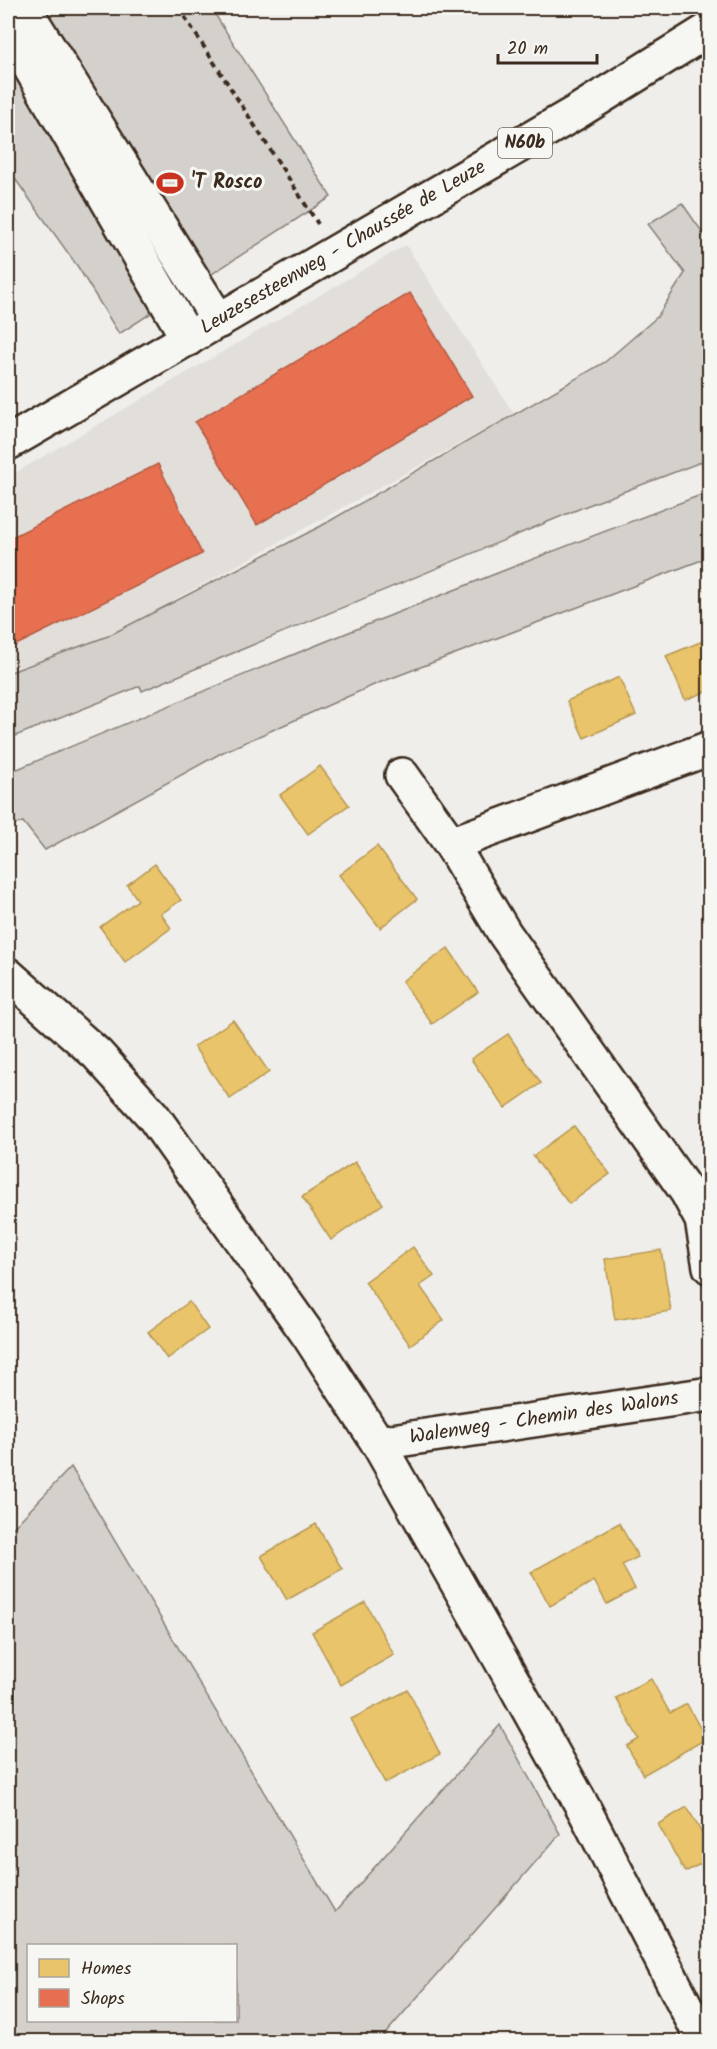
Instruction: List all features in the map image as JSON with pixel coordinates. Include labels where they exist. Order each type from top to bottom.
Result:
[{"type":"street","points":[[24,8],[219,321]]},
{"type":"street","name":"Leuzesesteenweg - Chaussée de Leuze","points":[[8,443],[575,113],[710,29]]},
{"type":"street","points":[[8,42],[16,43],[188,339]]},
{"type":"street","points":[[452,844],[710,748]]},
{"type":"street","points":[[402,775],[452,844],[506,934],[687,1192],[702,1220],[710,1267]]},
{"type":"street","points":[[8,975],[97,1054],[153,1116],[309,1336],[378,1443],[585,1811],[704,2042]]},
{"type":"street","name":"Walenweg - Chemin des Walons","points":[[378,1443],[710,1394]]},
{"type":"path","points":[[179,8],[337,252]]},
{"type":"shaded area","name":"'T Rosco","points":[[8,8],[211,8],[331,197],[119,334],[78,267],[8,169]]},
{"type":"shaded area","points":[[682,203],[709,242],[709,459],[586,506],[142,691],[140,686],[8,739],[8,673],[108,636],[321,526],[605,362],[657,317],[685,273],[648,224]]},
{"type":"shaded area","points":[[406,245],[514,414],[108,636],[8,673],[8,477]]},
{"type":"shaded area","points":[[709,492],[709,561],[707,558],[376,684],[223,752],[45,850],[23,822],[8,827],[8,773],[357,629]]},
{"type":"shaded area","points":[[71,1467],[335,1912],[500,1725],[560,1834],[379,2041],[8,2041],[8,1533]]},
{"type":"building: Homes","points":[[710,638],[710,690],[685,700],[666,656]]},
{"type":"building: Homes","points":[[619,677],[636,715],[584,738],[567,701]]},
{"type":"building: Homes","points":[[320,766],[349,805],[308,834],[280,795]]},
{"type":"building: Homes","points":[[377,846],[417,899],[380,928],[339,875]]},
{"type":"building: Homes","points":[[155,864],[181,900],[161,914],[171,928],[125,962],[100,927],[138,900],[127,885]]},
{"type":"building: Homes","points":[[448,948],[478,992],[432,1024],[402,981]]},
{"type":"building: Homes","points":[[233,1020],[269,1072],[230,1099],[194,1047]]},
{"type":"building: Homes","points":[[508,1034],[541,1083],[505,1108],[471,1059]]},
{"type":"building: Homes","points":[[574,1126],[610,1174],[569,1204],[533,1156]]},
{"type":"building: Homes","points":[[355,1162],[383,1204],[331,1240],[302,1197]]},
{"type":"building: Homes","points":[[413,1247],[434,1276],[420,1286],[444,1320],[410,1345],[365,1282]]},
{"type":"building: Homes","points":[[661,1250],[671,1311],[615,1320],[605,1259]]},
{"type":"building: Homes","points":[[189,1302],[208,1329],[167,1359],[148,1332]]},
{"type":"building: Homes","points":[[619,1523],[638,1557],[622,1565],[635,1589],[607,1604],[594,1581],[550,1606],[531,1572]]},
{"type":"building: Homes","points":[[316,1524],[342,1569],[287,1600],[261,1556]]},
{"type":"building: Homes","points":[[365,1602],[394,1655],[341,1685],[312,1632]]},
{"type":"building: Homes","points":[[651,1679],[670,1713],[687,1704],[706,1739],[643,1775],[627,1746],[639,1739],[616,1698]]},
{"type":"building: Homes","points":[[408,1690],[440,1754],[385,1783],[351,1719]]},
{"type":"building: Homes","points":[[687,1807],[703,1835],[710,1832],[710,1859],[685,1872],[658,1824]]},
{"type":"building: Shops","points":[[410,293],[472,396],[257,525],[195,422]]},
{"type":"building: Shops","points":[[158,464],[202,554],[8,649],[8,539]]},
{"type":"place","name":"'T Rosco","points":[[170,183]]}]
